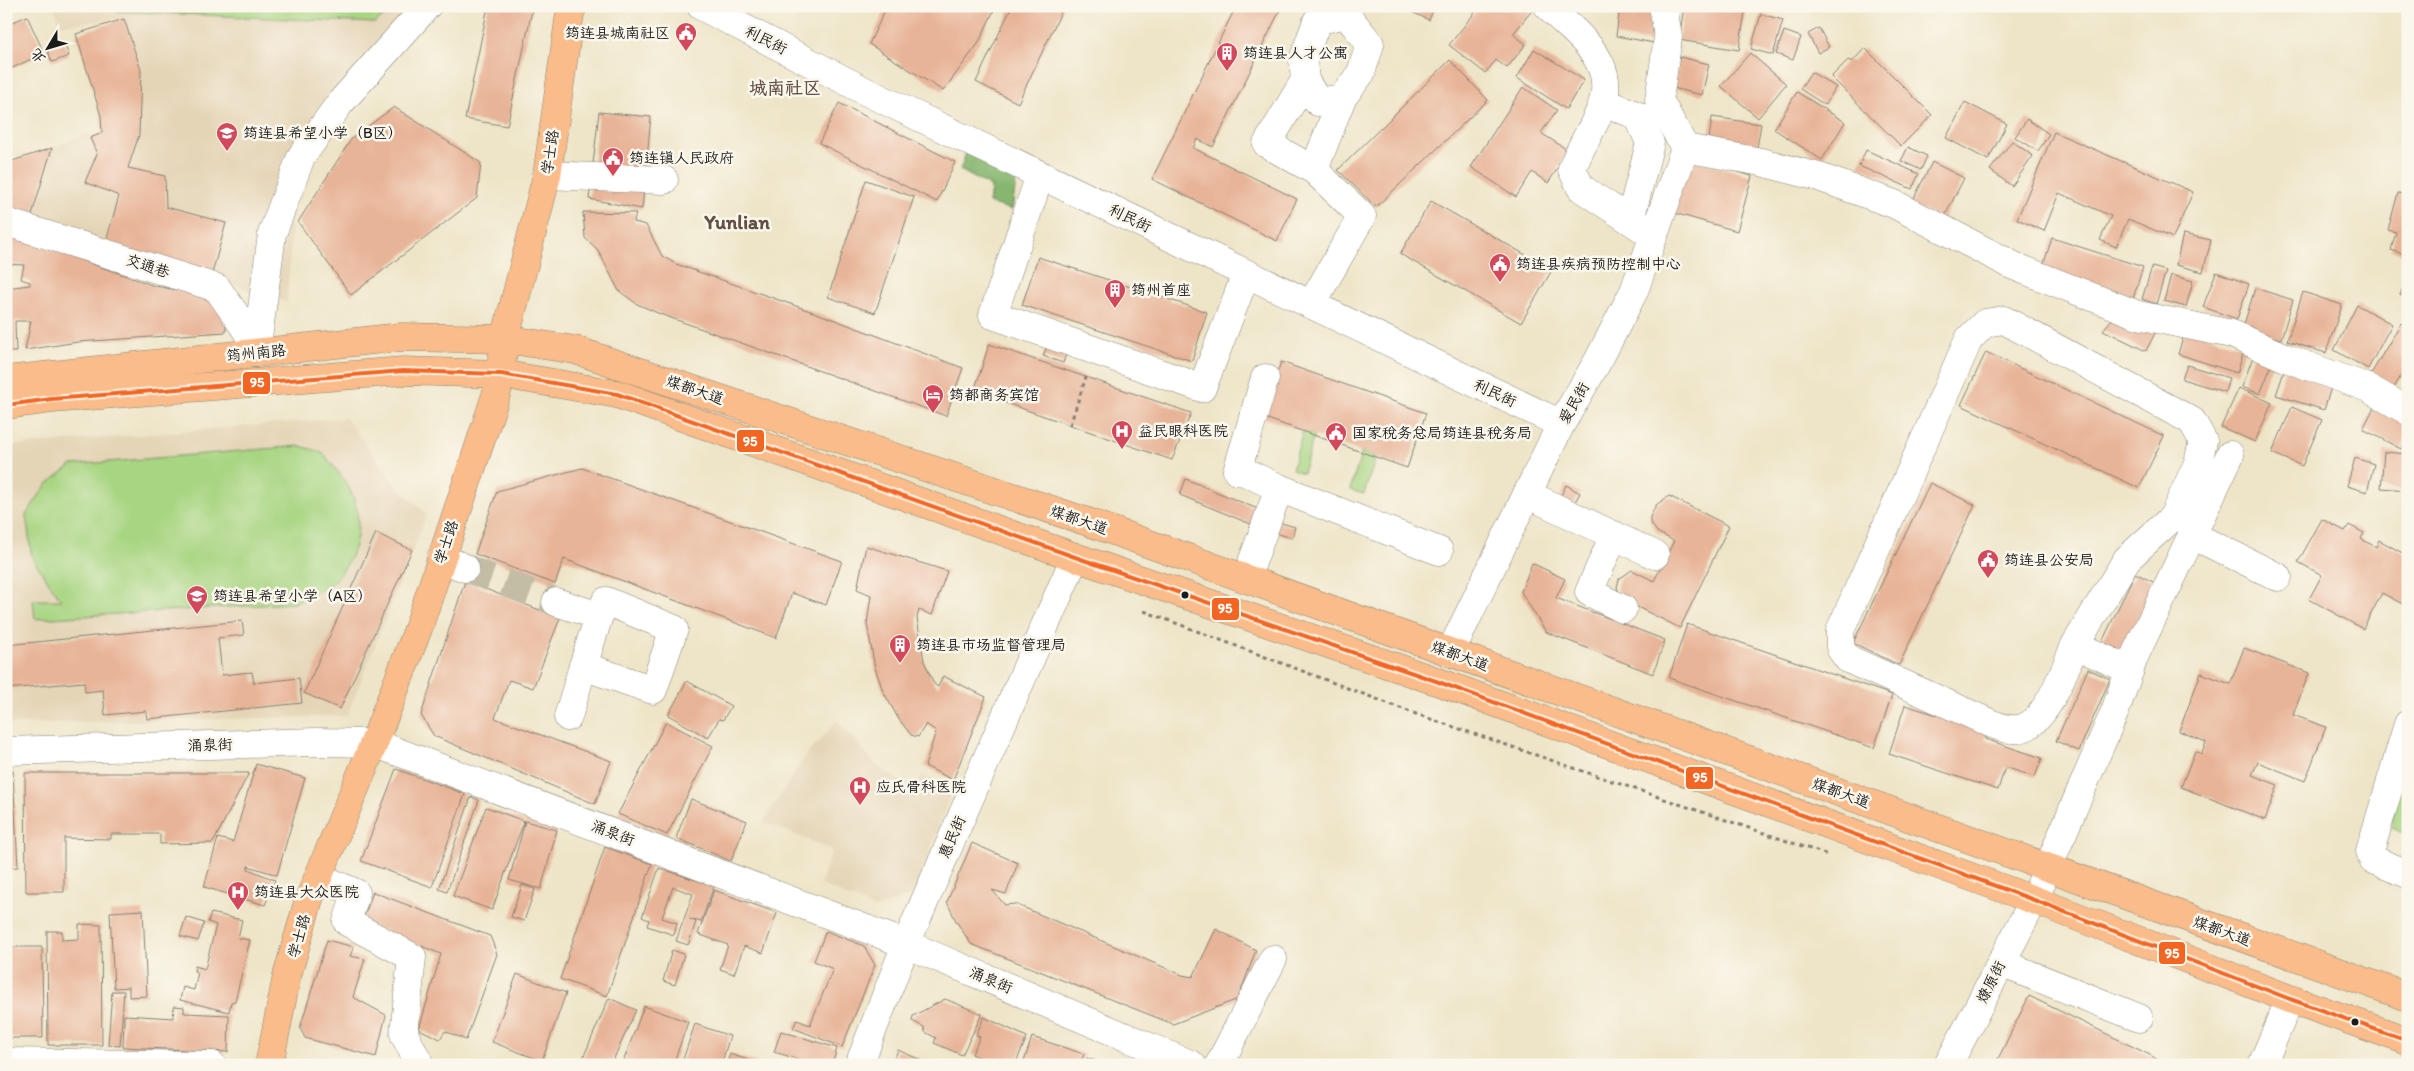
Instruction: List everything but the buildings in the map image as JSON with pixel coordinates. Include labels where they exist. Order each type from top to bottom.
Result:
[{"type":"main road","name":"学士路","points":[[269,1065],[287,976],[318,877],[418,629],[453,563],[497,392],[506,340],[547,176],[570,13],[573,6]]},
{"type":"main road","name":"筠州南路","points":[[6,380],[401,337],[506,340]]},
{"type":"main road","name":"煤都大道","points":[[506,340],[575,350],[1091,523],[2408,997]]},
{"type":"main road","name":"筠州南路","points":[[6,405],[52,399],[402,370],[501,374]]},
{"type":"main road","name":"煤都大道","points":[[501,374],[618,394],[1075,557],[1436,681],[2034,900],[2290,999],[2408,1041]]},
{"type":"main road","points":[[1436,681],[1450,653]]},
{"type":"street","points":[[256,353],[272,234],[301,157],[340,103],[427,6]]},
{"type":"street","name":"利民街","points":[[701,6],[867,92],[1561,424]]},
{"type":"street","points":[[1548,6],[1584,40],[1598,57],[1607,94],[1598,117],[1580,147],[1572,169],[1581,188],[1654,236]]},
{"type":"street","points":[[1663,6],[1668,37],[1659,100],[1685,148],[1761,162],[1819,176],[1894,204],[2014,266],[2138,315],[2232,334],[2286,358],[2368,388],[2408,411]]},
{"type":"street","points":[[1314,170],[1342,98],[1361,73],[1370,44],[1346,14],[1317,22],[1303,60],[1305,80],[1318,102],[1342,98]]},
{"type":"street","points":[[1305,80],[1267,144],[1314,170],[1362,216],[1311,306]]},
{"type":"street","points":[[1604,102],[1638,116],[1650,143],[1630,220]]},
{"type":"street","name":"爱民街","points":[[1450,653],[1561,424],[1599,359],[1634,291],[1685,148]]},
{"type":"street","points":[[1040,175],[993,315],[1202,388],[1246,274]]},
{"type":"street","points":[[547,176],[664,180]]},
{"type":"street","name":"交通巷","points":[[6,222],[217,288],[247,331],[256,353]]},
{"type":"street","points":[[2004,320],[2192,421],[2203,442],[2198,463],[2173,517],[2128,559],[2076,646],[2047,706],[2035,722],[2019,730],[2002,728],[1848,660],[1840,648],[1840,631],[1969,339],[1985,323],[2004,320]]},
{"type":"street","points":[[1265,378],[1237,471],[1245,472],[1279,488],[1439,551]]},
{"type":"street","name":"燎原街","points":[[1948,1065],[2034,900],[2115,711],[2130,670],[2230,455]]},
{"type":"street","points":[[1246,579],[1279,488]]},
{"type":"street","points":[[1527,494],[1655,555]]},
{"type":"street","points":[[1614,535],[1589,592],[1622,609]]},
{"type":"street","points":[[2192,536],[2278,577]]},
{"type":"street","name":"惠民街","points":[[859,1065],[906,944],[1075,557]]},
{"type":"street","points":[[568,717],[583,666],[599,616],[606,601],[674,629],[653,690],[583,666]]},
{"type":"street","points":[[556,602],[599,616]]},
{"type":"street","points":[[2076,646],[2130,670]]},
{"type":"street","points":[[2408,724],[2370,851],[2373,860],[2408,874]]},
{"type":"street","name":"涌泉街","points":[[6,751],[374,742],[906,944],[1192,1065]]},
{"type":"street","points":[[318,877],[356,892],[347,922],[412,957],[404,1034],[420,1065]]},
{"type":"street","points":[[1219,1065],[1273,959]]},
{"type":"street","points":[[2001,964],[2139,1018]]},
{"type":"street","points":[[2262,1065],[2290,999]]},
{"type":"street","points":[[6,1062],[212,1065]]},
{"type":"path","points":[[1070,425],[1086,377]]},
{"type":"path","points":[[1139,609],[1416,714],[1836,858]]},
{"type":"shaded area","name":"筠连县希望小学（B区）","points":[[53,6],[434,6],[333,129],[293,200],[287,303],[211,277],[225,223],[166,207],[165,176],[128,168],[139,135],[141,70],[124,19],[61,25]]},
{"type":"shaded area","points":[[88,133],[97,154],[85,182],[119,196],[105,245],[6,215],[6,163],[58,146]]},
{"type":"shaded area","name":"筠连县希望小学（A区）","points":[[346,418],[397,487],[427,514],[347,716],[6,724],[6,446]]},
{"type":"shaded area","name":"应氏骨科医院","points":[[837,721],[877,766],[913,790],[922,776],[953,786],[915,893],[875,909],[820,884],[832,850],[764,822],[803,759]]},
{"type":"green space","points":[[104,6],[397,6],[375,23],[116,11]]},
{"type":"green space","points":[[967,150],[1017,174],[1012,210],[989,203],[991,187],[960,170]]},
{"type":"green space","points":[[1303,431],[1314,435],[1303,473],[1292,469]]},
{"type":"green space","points":[[300,446],[320,452],[326,457],[346,483],[357,510],[357,538],[353,552],[337,578],[328,586],[294,603],[35,619],[33,600],[61,600],[32,558],[26,515],[47,484],[72,465]]},
{"type":"green space","points":[[1362,452],[1376,457],[1364,494],[1350,490]]},
{"type":"green space","points":[[2397,779],[2408,783],[2408,836],[2391,827]]},
{"type":"tunnel","points":[[465,568],[556,602]]},
{"type":"transit line","name":"95","points":[[6,405],[52,399],[403,371],[501,374],[617,394],[1075,557],[1436,681],[2034,900],[2290,999],[2408,1041]]},
{"type":"place","name":"筠连县城南社区","points":[[686,52]]},
{"type":"place","name":"筠连县人才公寓","points":[[1227,72]]},
{"type":"place","name":"筠连县希望小学（B区）","points":[[227,152]]},
{"type":"place","name":"筠连镇人民政府","points":[[613,177]]},
{"type":"place","name":"筠连县疾病预防控制中心","points":[[1500,283]]},
{"type":"place","name":"筠州首座","points":[[1115,309]]},
{"type":"place","name":"筠都商务宾馆","points":[[933,414]]},
{"type":"place","name":"益民眼科医院","points":[[1122,450]]},
{"type":"place","name":"国家税务总局筠连县税务局","points":[[1336,452]]},
{"type":"place","name":"筠连县公安局","points":[[1988,579]]},
{"type":"place","name":"筠连县希望小学（A区）","points":[[197,615]]},
{"type":"place","name":"筠连县市场监督管理局","points":[[900,664]]},
{"type":"place","name":"应氏骨科医院","points":[[860,806]]},
{"type":"place","name":"筠连县大众医院","points":[[238,911]]},
{"type":"district","name":"城南社区","points":[[785,88]]},
{"type":"district","name":"Yunlian","points":[[737,222]]}]
